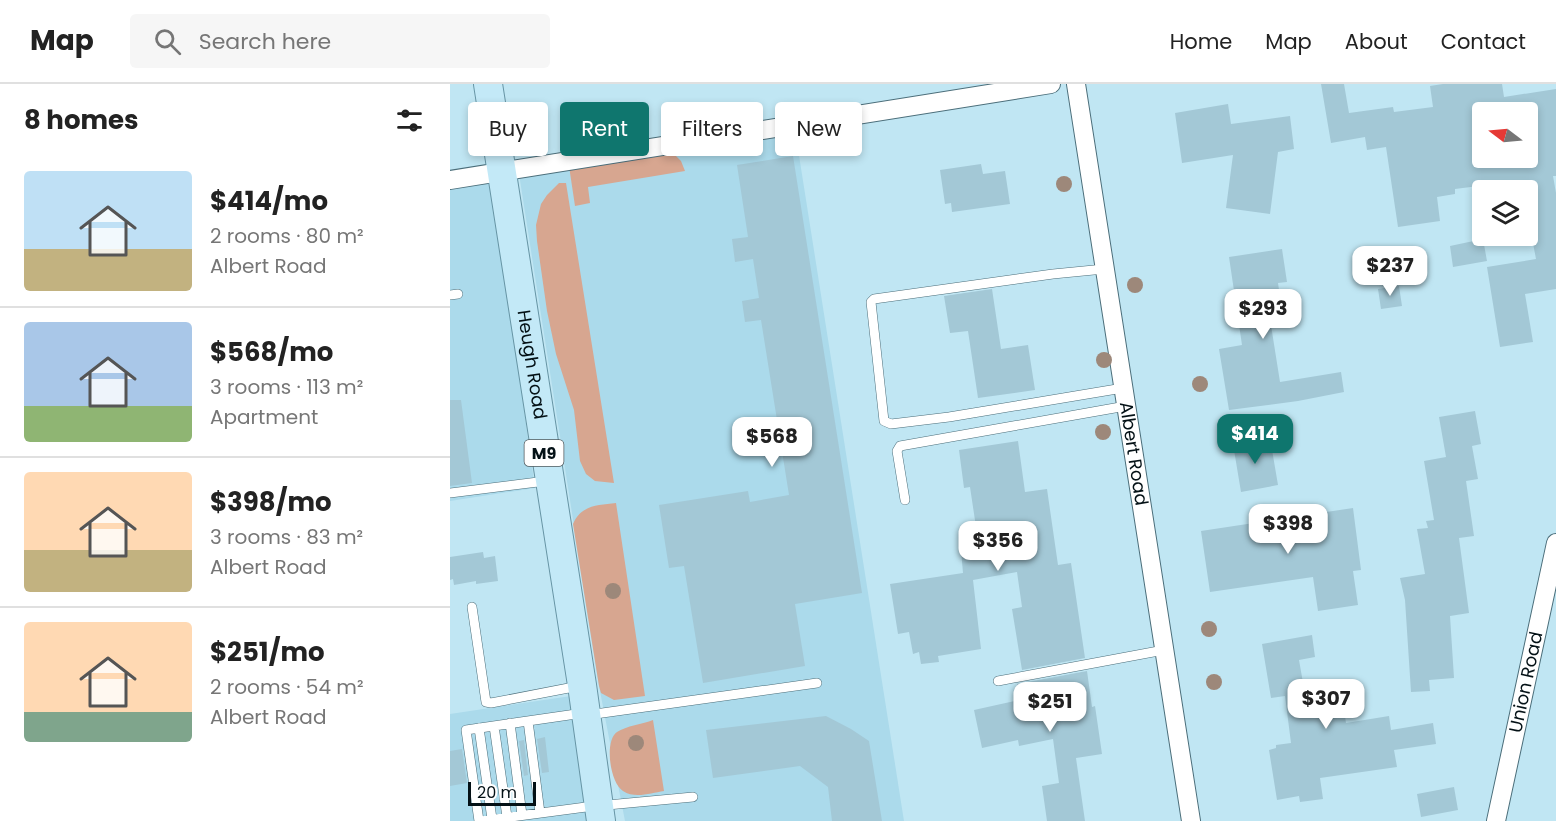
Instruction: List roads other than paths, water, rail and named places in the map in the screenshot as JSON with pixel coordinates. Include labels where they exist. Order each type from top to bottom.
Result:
[{"type":"main road","name":"Heugh Road","points":[[488,84],[600,813]]},
{"type":"street","points":[[450,180],[1051,84]]},
{"type":"street","name":"Albert Road","points":[[1076,84],[1191,821]]},
{"type":"street","name":"Union Road","points":[[1496,821],[1556,543]]},
{"type":"lane","points":[[1104,269],[1041,275],[874,299],[871,302],[884,421],[891,424],[1125,397]]},
{"type":"lane","points":[[905,500],[897,451],[900,446],[1125,397]]},
{"type":"lane","points":[[450,493],[549,480]]},
{"type":"lane","points":[[472,607],[486,702],[584,704],[817,683]]},
{"type":"lane","points":[[998,681],[1164,650]]},
{"type":"lane","points":[[584,704],[528,721],[466,730],[480,821],[540,813],[600,813],[693,797]]},
{"type":"lane","points":[[528,721],[540,813]]},
{"type":"lane","points":[[510,723],[522,815]]},
{"type":"lane","points":[[494,726],[507,818]]},
{"type":"lane","points":[[479,728],[492,819]]}]
